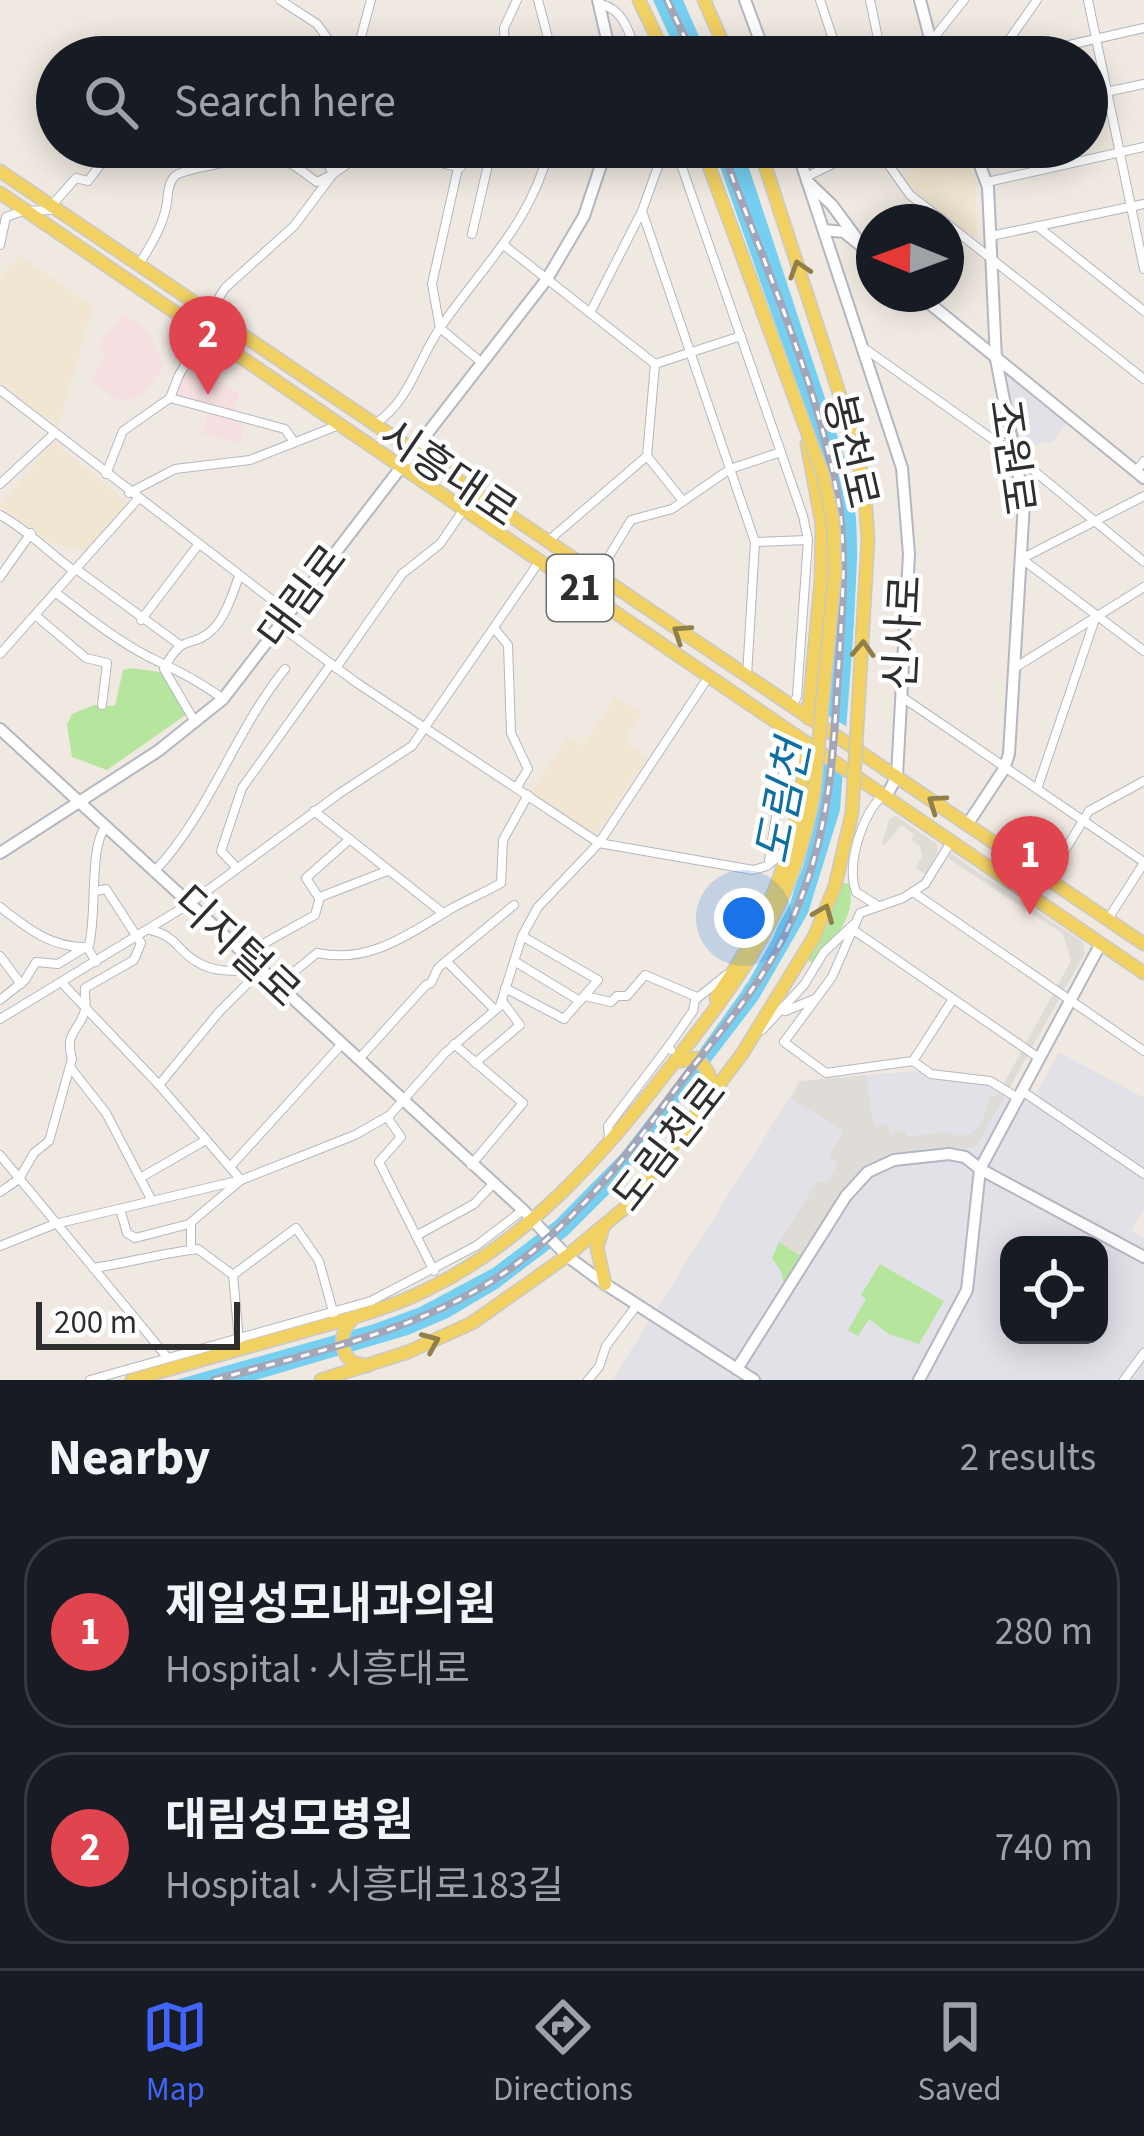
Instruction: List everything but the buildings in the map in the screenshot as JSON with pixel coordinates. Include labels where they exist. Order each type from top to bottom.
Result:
[{"type":"main road","points":[[639,0],[656,36]]},
{"type":"main road","points":[[704,0],[720,36]]},
{"type":"main road","name":"봉천로","points":[[710,168],[829,499],[835,546],[809,742]]},
{"type":"main road","name":"봉천로","points":[[766,168],[864,484],[868,539],[858,773]]},
{"type":"main road","name":"시흥대로","points":[[0,171],[1144,944]]},
{"type":"main road","name":"시흥대로","points":[[9,202],[858,773],[1144,973]]},
{"type":"main road","points":[[804,425],[822,524],[812,721]]},
{"type":"main road","points":[[738,972],[776,893],[791,847],[809,742]]},
{"type":"main road","name":"도림천로","points":[[132,1380],[171,1362],[403,1300],[458,1273],[531,1218],[609,1147],[672,1055],[762,942],[799,860],[814,792],[809,742]]},
{"type":"main road","name":"도림천로","points":[[321,1380],[472,1324],[604,1227],[640,1190],[742,1054],[814,938],[835,886],[858,773]]},
{"type":"main road","points":[[672,1055],[697,1058],[708,1069],[712,1084],[707,1101]]},
{"type":"main road","points":[[604,1227],[596,1248],[605,1284]]},
{"type":"main road","points":[[343,1318],[346,1357],[363,1366]]},
{"type":"street","points":[[280,0],[328,36]]},
{"type":"street","points":[[361,36],[371,0]]},
{"type":"street","points":[[504,36],[517,0]]},
{"type":"street","points":[[538,0],[548,36]]},
{"type":"street","points":[[746,0],[759,36]]},
{"type":"street","points":[[820,0],[832,36]]},
{"type":"street","points":[[870,0],[877,36]]},
{"type":"street","points":[[920,0],[927,36]]},
{"type":"street","points":[[935,36],[964,0]]},
{"type":"street","points":[[1012,36],[1037,0]]},
{"type":"street","points":[[1088,0],[1095,36]]},
{"type":"street","points":[[599,2],[607,36]]},
{"type":"street","points":[[599,2],[622,18],[629,36]]},
{"type":"street","points":[[1108,36],[1144,28]]},
{"type":"street","points":[[1108,92],[1144,84]]},
{"type":"street","points":[[1108,101],[1144,269]]},
{"type":"street","points":[[1108,154],[1144,147]]},
{"type":"street","points":[[0,245],[9,202],[54,208],[76,178],[89,181],[98,168]]},
{"type":"street","points":[[140,263],[160,229],[170,182],[188,168]]},
{"type":"street","points":[[295,168],[316,182],[342,168]]},
{"type":"street","points":[[330,168],[333,174]]},
{"type":"street","points":[[458,168],[431,272],[440,328],[481,362]]},
{"type":"street","points":[[375,424],[398,406],[440,328],[505,246],[543,168]]},
{"type":"street","name":"대림로","points":[[0,853],[196,724],[223,699],[547,279],[584,216],[601,168]]},
{"type":"street","points":[[590,313],[642,211],[657,168]]},
{"type":"street","points":[[682,168],[808,540],[797,696],[791,707]]},
{"type":"street","name":"신사로","points":[[803,168],[902,468],[908,512],[897,776]]},
{"type":"street","points":[[829,168],[807,179],[856,238]]},
{"type":"street","points":[[889,168],[921,204]]},
{"type":"street","name":"조원로","points":[[967,825],[1004,770],[1012,741],[1024,503],[995,359],[992,236],[981,168]]},
{"type":"street","points":[[987,182],[1049,168]]},
{"type":"street","points":[[472,234],[487,169]]},
{"type":"street","points":[[210,312],[225,288],[294,226],[333,174]]},
{"type":"street","points":[[992,236],[1144,203]]},
{"type":"street","points":[[642,211],[755,542],[746,677]]},
{"type":"street","points":[[1037,226],[1144,311]]},
{"type":"street","points":[[824,230],[842,231],[856,242]]},
{"type":"street","points":[[964,238],[1144,379]]},
{"type":"street","points":[[505,246],[655,364]]},
{"type":"street","points":[[939,312],[1141,470]]},
{"type":"street","points":[[106,474],[123,431],[170,398],[203,335]]},
{"type":"street","points":[[655,364],[742,336]]},
{"type":"street","points":[[861,346],[1015,455],[1144,562]]},
{"type":"street","points":[[548,542],[646,457],[655,364]]},
{"type":"street","points":[[0,390],[290,614]]},
{"type":"street","points":[[170,398],[285,429],[294,442]]},
{"type":"street","points":[[0,654],[133,496],[175,469],[250,460],[340,424]]},
{"type":"street","points":[[0,484],[55,433]]},
{"type":"street","points":[[597,576],[631,520],[672,509],[730,469],[781,452]]},
{"type":"street","points":[[646,457],[683,501]]},
{"type":"street","points":[[1144,496],[1022,559],[1144,652]]},
{"type":"street","points":[[237,868],[220,851],[242,788],[402,574],[440,544],[464,509]]},
{"type":"street","points":[[0,515],[180,645]]},
{"type":"street","points":[[0,577],[31,533]]},
{"type":"street","points":[[755,542],[808,540]]},
{"type":"street","points":[[141,620],[198,544]]},
{"type":"street","points":[[0,1019],[189,904],[412,746],[540,561]]},
{"type":"street","points":[[196,724],[164,673],[180,645],[211,632],[239,576]]},
{"type":"street","points":[[1016,667],[1144,587]]},
{"type":"street","points":[[56,592],[93,621],[223,699]]},
{"type":"street","points":[[35,615],[86,658],[107,663],[102,705]]},
{"type":"street","points":[[1036,789],[1097,618]]},
{"type":"street","points":[[280,626],[599,843],[753,870],[791,847]]},
{"type":"street","points":[[494,628],[508,645],[511,733],[529,769],[517,788]]},
{"type":"street","points":[[154,872],[182,842],[248,721],[285,669]]},
{"type":"street","points":[[0,1246],[55,1224],[242,1180],[355,1136],[387,1117],[454,1044],[495,1010],[522,936],[538,908],[599,843],[709,676]]},
{"type":"street","points":[[900,696],[1144,862],[980,1169],[967,1290],[920,1380]]},
{"type":"street","name":"디지털로","points":[[0,729],[565,1253]]},
{"type":"street","points":[[769,864],[784,766],[809,742]]},
{"type":"street","points":[[883,904],[861,898],[853,882],[867,819],[897,776]]},
{"type":"street","points":[[1047,879],[1089,811],[1144,781]]},
{"type":"street","points":[[273,982],[317,953],[338,958],[411,936],[500,883],[503,840],[528,795]]},
{"type":"street","points":[[314,812],[443,914]]},
{"type":"street","points":[[0,1000],[21,984],[36,962],[58,964],[86,947],[94,923],[95,846],[106,827]]},
{"type":"street","points":[[244,955],[315,915],[319,899],[306,878],[350,838]]},
{"type":"street","points":[[951,842],[925,884],[866,910],[832,977],[784,1042],[826,1073],[913,1061],[931,1074],[990,1081],[1144,1174]]},
{"type":"street","points":[[319,899],[387,871]]},
{"type":"street","points":[[0,1192],[19,1179],[34,1153],[49,1141],[70,1067],[72,1030],[85,1010],[85,988],[134,960],[141,943],[106,890],[96,891]]},
{"type":"street","points":[[912,892],[1144,1052]]},
{"type":"street","points":[[358,1060],[431,983],[438,968],[514,905]]},
{"type":"street","points":[[0,908],[20,926],[50,940],[86,947],[96,962]]},
{"type":"street","points":[[855,927],[1039,1058]]},
{"type":"street","points":[[742,1054],[804,985],[824,952],[855,927]]},
{"type":"street","points":[[148,929],[176,939],[199,964],[219,970],[260,971]]},
{"type":"street","points":[[506,988],[564,1019],[598,980],[522,936]]},
{"type":"street","points":[[0,956],[21,984]]},
{"type":"street","points":[[446,961],[495,1010]]},
{"type":"street","points":[[514,962],[582,998],[611,1002],[627,996],[645,975],[697,997]]},
{"type":"street","points":[[159,1085],[260,971]]},
{"type":"street","points":[[609,1147],[608,1126],[672,1055],[697,997],[738,972]]},
{"type":"street","points":[[62,983],[242,1180]]},
{"type":"street","points":[[766,1027],[790,1006],[815,999]]},
{"type":"street","points":[[913,1061],[953,999]]},
{"type":"street","points":[[475,1063],[520,1025],[502,1000]]},
{"type":"street","points":[[454,1044],[523,1103],[471,1165]]},
{"type":"street","points":[[230,1167],[340,1045]]},
{"type":"street","points":[[70,1067],[106,1113],[152,1201]]},
{"type":"street","points":[[387,1117],[401,1137],[379,1162],[434,1271]]},
{"type":"street","points":[[140,1178],[206,1140]]},
{"type":"street","points":[[734,1375],[846,1196],[868,1172],[893,1160],[949,1154],[965,1157],[1144,1257]]},
{"type":"street","points":[[0,1155],[171,1362]]},
{"type":"street","points":[[120,1209],[131,1238],[191,1223],[242,1180]]},
{"type":"street","points":[[416,1236],[474,1204],[493,1184]]},
{"type":"street","points":[[90,1380],[343,1318],[531,1218]]},
{"type":"street","points":[[191,1223],[191,1250]]},
{"type":"street","points":[[233,1275],[296,1228],[308,1241],[343,1318]]},
{"type":"street","points":[[93,1268],[198,1249],[233,1275],[239,1340]]},
{"type":"street","points":[[565,1253],[734,1375],[754,1380]]},
{"type":"street","points":[[588,1380],[637,1305]]},
{"type":"street","points":[[1124,1380],[1144,1352]]},
{"type":"shaded area","points":[[916,168],[970,168],[975,179],[977,237],[972,239],[964,232],[964,204],[932,204],[904,180]]},
{"type":"shaded area","points":[[20,256],[93,307],[58,427],[0,387],[0,278]]},
{"type":"shaded area","points":[[123,313],[149,333],[164,366],[142,394],[128,400],[116,399],[91,380],[106,355],[97,348]]},
{"type":"shaded area","points":[[198,348],[223,366],[216,379],[239,393],[234,416],[246,420],[241,444],[203,434],[208,407],[176,397],[181,377]]},
{"type":"shaded area","points":[[998,364],[1068,421],[1053,441],[1017,448]]},
{"type":"shaded area","points":[[53,441],[129,504],[86,552],[50,542],[0,506]]},
{"type":"shaded area","points":[[614,697],[641,712],[625,741],[648,757],[596,836],[531,792],[568,737],[583,745]]},
{"type":"shaded area","points":[[896,816],[937,844],[938,852],[925,874],[915,868],[922,856],[920,846],[911,840],[914,834],[901,825],[882,844],[889,819]]},
{"type":"shaded area","points":[[950,853],[1083,942],[1085,953],[978,1144],[893,1153],[894,1160],[873,1168],[806,1259],[779,1242],[818,1180],[828,1180],[838,1162],[829,1156],[844,1131],[791,1099],[800,1081],[866,1075],[874,1126],[888,1124],[890,1133],[906,1130],[907,1137],[971,1134],[981,1125],[990,1096],[996,1096],[1004,1083],[1071,961],[1063,934],[949,859]]},
{"type":"shaded area","points":[[1059,1052],[1144,1098],[1144,1209],[1131,1231],[1144,1237],[1144,1380],[612,1380],[800,1081],[915,1071],[959,1072],[996,1080],[1031,1102]]},
{"type":"green space","points":[[123,670],[160,672],[187,714],[107,770],[72,757],[67,725],[72,714],[94,705],[115,706]]},
{"type":"green space","points":[[840,882],[849,884],[847,917],[816,965],[807,960]]},
{"type":"green space","points":[[779,1242],[806,1259],[785,1293],[782,1273],[772,1258]]},
{"type":"green space","points":[[880,1264],[944,1301],[919,1344],[889,1334],[869,1319],[858,1336],[848,1330]]},
{"type":"water","points":[[653,0],[683,0],[699,36],[669,36]]},
{"type":"water","name":"도림천","points":[[720,168],[749,168],[848,468],[856,518],[858,572],[840,810],[808,913],[758,1000],[609,1194],[567,1236],[497,1289],[408,1335],[256,1380],[176,1380],[374,1324],[420,1307],[493,1268],[555,1221],[621,1154],[679,1079],[742,991],[790,904],[819,806],[839,572],[828,474]]},
{"type":"pier","points":[[847,445],[859,493],[864,546],[849,789],[841,833],[831,868],[813,916],[766,998],[829,871],[840,828],[846,777],[824,762],[819,806],[803,867],[747,984],[742,980],[809,825],[833,572],[827,472],[831,472],[840,521],[842,594],[837,595],[827,715],[849,728],[859,517]]},
{"type":"railway","points":[[667,0],[684,36]]},
{"type":"railway","points":[[214,1380],[394,1328],[463,1298],[521,1260],[570,1217],[636,1142],[754,987],[794,915],[818,845],[830,774],[842,600],[841,519],[829,455],[803,366],[729,168]]},
{"type":"place","name":"대림성모병원","points":[[208,395]]},
{"type":"place","name":"제일성모내과의원","points":[[1030,915]]}]
